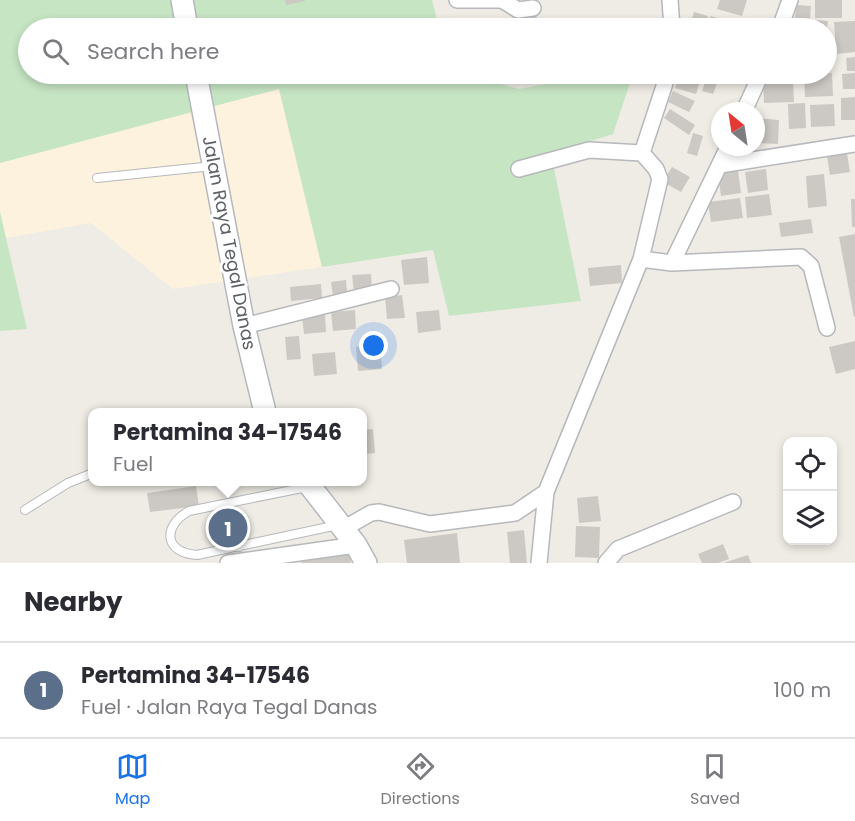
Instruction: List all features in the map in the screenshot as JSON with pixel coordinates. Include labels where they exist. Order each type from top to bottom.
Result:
[{"type":"street","points":[[182,0],[185,18]]},
{"type":"street","points":[[457,0],[502,0],[518,10],[533,8]]},
{"type":"street","points":[[670,0],[671,18]]},
{"type":"street","points":[[784,18],[790,0]]},
{"type":"street","name":"Jalan Raya Tegal Danas","points":[[198,84],[244,326],[264,408]]},
{"type":"street","points":[[642,153],[665,84]]},
{"type":"street","points":[[748,102],[756,84]]},
{"type":"street","points":[[720,165],[855,144]]},
{"type":"street","points":[[519,170],[589,150],[642,153],[656,168],[660,179],[655,261]]},
{"type":"street","points":[[539,563],[546,492],[655,261],[724,156]]},
{"type":"street","points":[[655,261],[801,257],[811,266],[828,328]]},
{"type":"street","points":[[244,326],[391,289]]},
{"type":"street","points":[[310,486],[351,540]]},
{"type":"street","points":[[228,563],[351,540],[371,513],[379,512],[426,524],[515,513],[546,492]]},
{"type":"street","points":[[606,563],[618,549],[733,502]]},
{"type":"lane","points":[[97,178],[214,166]]},
{"type":"lane","points":[[25,510],[68,483],[88,475]]},
{"type":"lane","points":[[301,486],[189,511],[177,518],[171,526],[170,538],[174,546],[184,554],[196,555],[239,547],[351,540]]},
{"type":"lane","points":[[229,503],[239,547]]},
{"type":"shaded area","points":[[279,89],[322,267],[173,289],[91,223],[6,238],[0,212],[0,163]]},
{"type":"green space","points":[[0,0],[432,0],[436,18],[18,18],[18,84],[501,84],[519,89],[546,84],[630,84],[613,134],[551,154],[581,301],[449,316],[433,250],[322,267],[279,89],[0,163]]},
{"type":"green space","points":[[0,212],[27,329],[0,331]]},
{"type":"building","points":[[285,0],[305,0],[305,1],[286,5]]},
{"type":"building","points":[[720,0],[747,0],[742,16],[717,9]]},
{"type":"building","points":[[815,0],[842,0],[842,18],[815,18]]},
{"type":"building","points":[[796,5],[811,6],[810,18],[795,18]]},
{"type":"building","points":[[694,12],[708,16],[707,18],[692,18]]},
{"type":"building","points":[[536,14],[537,18],[512,18]]},
{"type":"building","points":[[855,21],[855,52],[837,54],[837,22]]},
{"type":"building","points":[[855,57],[855,71],[847,71],[846,58]]},
{"type":"building","points":[[855,73],[855,89],[843,89],[842,74]]},
{"type":"building","points":[[676,84],[699,84],[696,94],[675,88]]},
{"type":"building","points":[[704,84],[717,84],[713,94],[702,91]]},
{"type":"building","points":[[763,84],[793,84],[794,102],[765,103]]},
{"type":"building","points":[[804,84],[832,84],[833,96],[805,97]]},
{"type":"building","points":[[673,91],[695,101],[689,112],[668,102]]},
{"type":"building","points":[[855,97],[855,120],[841,120],[841,98]]},
{"type":"building","points":[[805,103],[806,128],[789,129],[788,104]]},
{"type":"building","points":[[834,104],[835,126],[811,127],[810,105]]},
{"type":"building","points":[[670,109],[695,125],[689,135],[664,118]]},
{"type":"building","points":[[765,119],[779,120],[778,144],[765,143]]},
{"type":"building","points":[[693,133],[703,136],[697,156],[687,153]]},
{"type":"building","points":[[846,147],[850,172],[830,175],[826,150]]},
{"type":"building","points":[[672,167],[690,177],[681,192],[663,182]]},
{"type":"building","points":[[766,169],[768,190],[748,193],[745,172]]},
{"type":"building","points":[[738,171],[741,193],[721,196],[718,174]]},
{"type":"building","points":[[824,174],[827,206],[808,208],[806,176]]},
{"type":"building","points":[[769,194],[772,215],[747,218],[745,197]]},
{"type":"building","points":[[740,198],[743,218],[711,222],[708,202]]},
{"type":"building","points":[[851,199],[855,199],[855,227],[852,227]]},
{"type":"building","points":[[811,219],[813,233],[781,237],[779,223]]},
{"type":"building","points":[[855,234],[855,317],[854,317],[839,237]]},
{"type":"building","points":[[427,257],[429,283],[404,285],[401,260]]},
{"type":"building","points":[[621,265],[622,283],[590,286],[588,268]]},
{"type":"building","points":[[371,274],[372,291],[354,293],[352,275]]},
{"type":"building","points":[[346,280],[347,294],[333,296],[331,282]]},
{"type":"building","points":[[321,284],[322,298],[291,301],[290,287]]},
{"type":"building","points":[[402,295],[405,318],[387,319],[385,297]]},
{"type":"building","points":[[355,310],[356,329],[333,331],[331,312]]},
{"type":"building","points":[[439,310],[441,330],[418,333],[416,312]]},
{"type":"building","points":[[325,314],[326,332],[304,334],[302,316]]},
{"type":"building","points":[[299,336],[301,359],[287,360],[285,337]]},
{"type":"building","points":[[855,341],[855,369],[836,374],[829,347]]},
{"type":"building","points":[[380,344],[382,369],[358,371],[356,347]]},
{"type":"building","points":[[335,352],[337,374],[314,376],[312,354]]},
{"type":"building","points":[[373,429],[375,453],[367,454],[367,430]]},
{"type":"building","points":[[196,486],[199,506],[150,512],[147,493]]},
{"type":"building","points":[[598,496],[601,521],[579,523],[577,498]]},
{"type":"building","points":[[576,526],[600,527],[599,558],[575,557]]},
{"type":"building","points":[[524,530],[527,563],[510,563],[507,532]]},
{"type":"building","points":[[457,533],[460,563],[407,563],[404,540]]},
{"type":"building","points":[[723,544],[729,559],[718,563],[702,563],[698,554]]},
{"type":"building","points":[[348,551],[351,563],[301,563],[301,562]]},
{"type":"building","points":[[748,555],[751,563],[723,563]]},
{"type":"place","name":"Pertamina 34-17546","points":[[228,528]]}]
